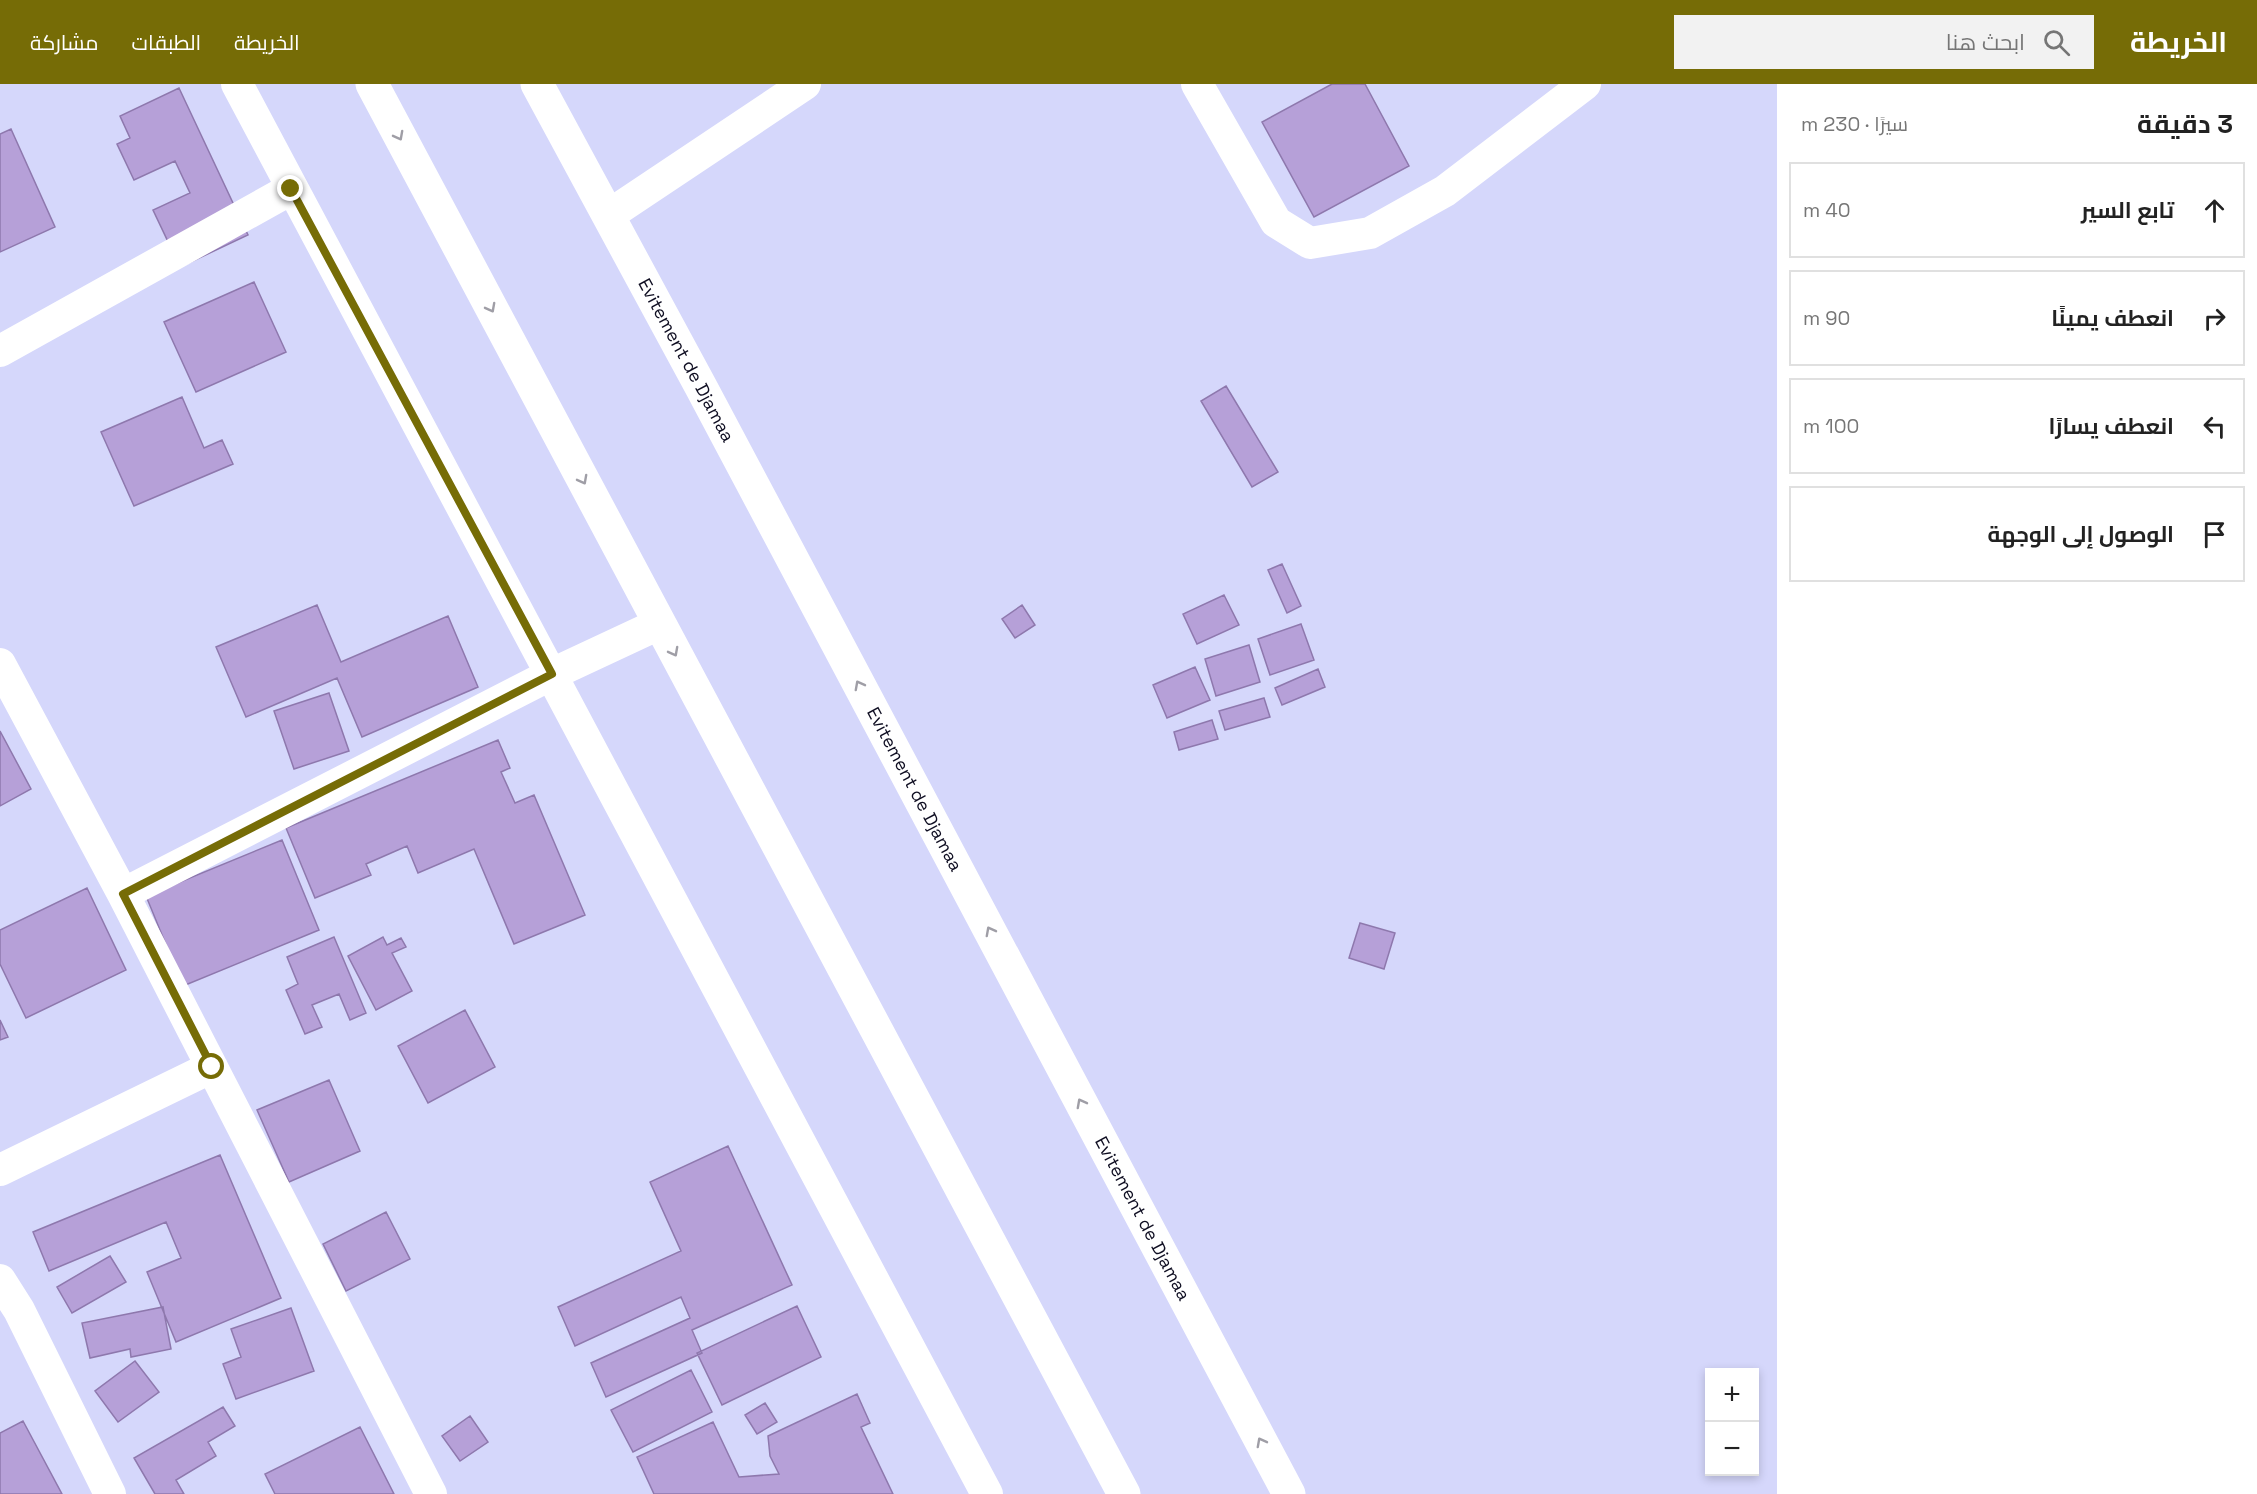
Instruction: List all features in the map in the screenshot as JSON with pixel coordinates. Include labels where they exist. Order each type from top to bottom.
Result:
[{"type":"main road","points":[[372,84],[1124,1494]]},
{"type":"main road","name":"Evitement de Djamaa","points":[[537,84],[609,215],[1289,1494]]},
{"type":"street","points":[[237,84],[987,1494]]},
{"type":"street","points":[[609,215],[805,84]]},
{"type":"street","points":[[1197,84],[1276,222],[1310,243],[1370,233],[1445,191],[1585,84]]},
{"type":"street","points":[[0,351],[291,189]]},
{"type":"street","points":[[123,894],[552,674],[659,624]]},
{"type":"street","points":[[0,664],[123,894],[431,1494]]},
{"type":"street","points":[[0,1170],[212,1067]]},
{"type":"street","points":[[0,1280],[9,1314],[110,1494]]},
{"type":"building","points":[[1332,84],[1365,84],[1409,166],[1314,217],[1262,122]]},
{"type":"building","points":[[179,88],[248,235],[180,267],[153,210],[190,193],[175,161],[134,180],[117,144],[130,138],[120,116]]},
{"type":"building","points":[[11,129],[55,227],[0,252],[0,134]]},
{"type":"building","points":[[254,282],[286,352],[196,392],[164,322]]},
{"type":"building","points":[[1226,386],[1278,472],[1252,487],[1201,401]]},
{"type":"building","points":[[182,397],[204,448],[222,440],[233,464],[134,506],[101,432]]},
{"type":"building","points":[[1282,564],[1301,606],[1287,613],[1268,570]]},
{"type":"building","points":[[1224,595],[1239,625],[1197,644],[1183,614]]},
{"type":"building","points":[[317,605],[341,662],[448,616],[478,687],[362,737],[337,678],[246,717],[216,647]]},
{"type":"building","points":[[1022,605],[1035,625],[1015,638],[1002,619]]},
{"type":"building","points":[[1301,624],[1314,660],[1270,675],[1258,639]]},
{"type":"building","points":[[1249,645],[1260,682],[1216,696],[1205,659]]},
{"type":"building","points":[[1195,667],[1210,700],[1167,718],[1153,685]]},
{"type":"building","points":[[1318,669],[1325,687],[1282,705],[1275,688]]},
{"type":"building","points":[[329,693],[349,751],[294,769],[274,711]]},
{"type":"building","points":[[1264,698],[1270,717],[1225,730],[1219,711]]},
{"type":"building","points":[[1212,720],[1218,739],[1179,750],[1174,732]]},
{"type":"building","points":[[0,731],[31,789],[0,806]]},
{"type":"building","points":[[498,740],[510,768],[501,772],[515,803],[534,795],[585,915],[514,944],[474,849],[418,873],[407,846],[366,864],[371,875],[315,898],[286,828]]},
{"type":"building","points":[[282,840],[319,930],[183,986],[146,896]]},
{"type":"building","points":[[87,888],[126,970],[26,1018],[0,964],[0,930]]},
{"type":"building","points":[[1360,923],[1395,933],[1384,969],[1349,958]]},
{"type":"building","points":[[334,937],[366,1013],[350,1020],[339,994],[312,1005],[322,1027],[305,1034],[286,990],[298,984],[287,957]]},
{"type":"building","points":[[383,937],[387,945],[401,938],[406,947],[392,953],[412,991],[376,1010],[348,956]]},
{"type":"building","points":[[465,1010],[495,1067],[428,1103],[398,1046]]},
{"type":"building","points":[[0,1020],[8,1037],[0,1040]]},
{"type":"building","points":[[329,1080],[360,1151],[289,1182],[257,1110]]},
{"type":"building","points":[[728,1146],[792,1285],[692,1330],[702,1353],[606,1397],[591,1363],[690,1318],[681,1297],[575,1346],[558,1307],[681,1251],[650,1182]]},
{"type":"building","points":[[220,1155],[281,1298],[176,1342],[147,1272],[181,1258],[166,1222],[49,1271],[33,1232]]},
{"type":"building","points":[[386,1212],[410,1259],[346,1291],[323,1244]]},
{"type":"building","points":[[110,1256],[126,1282],[72,1313],[57,1287]]},
{"type":"building","points":[[797,1306],[821,1357],[722,1405],[697,1353]]},
{"type":"building","points":[[163,1307],[171,1349],[131,1357],[130,1349],[90,1358],[82,1323]]},
{"type":"building","points":[[291,1308],[314,1371],[236,1399],[223,1364],[241,1357],[231,1329]]},
{"type":"building","points":[[135,1361],[159,1392],[118,1422],[95,1391]]},
{"type":"building","points":[[691,1370],[712,1412],[633,1452],[611,1410]]},
{"type":"building","points":[[857,1394],[870,1423],[861,1427],[893,1494],[654,1494],[637,1457],[713,1422],[739,1477],[779,1474],[770,1456],[768,1436]]},
{"type":"building","points":[[765,1403],[777,1422],[757,1434],[745,1415]]},
{"type":"building","points":[[223,1407],[235,1426],[208,1442],[216,1456],[176,1480],[184,1494],[155,1494],[134,1458]]},
{"type":"building","points":[[470,1416],[488,1442],[460,1461],[442,1436]]},
{"type":"building","points":[[23,1421],[62,1494],[0,1494],[0,1433]]},
{"type":"building","points":[[360,1427],[394,1494],[275,1494],[265,1474]]},
{"type":"route","points":[[212,1067],[123,894],[552,674],[291,189]]}]
